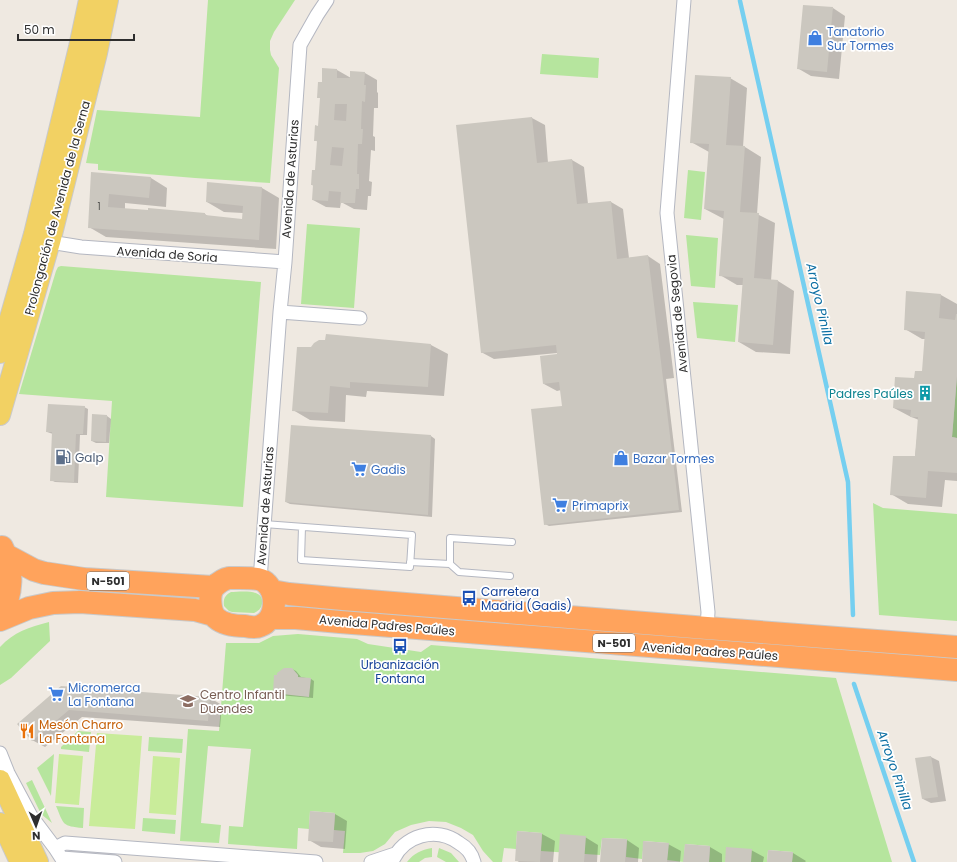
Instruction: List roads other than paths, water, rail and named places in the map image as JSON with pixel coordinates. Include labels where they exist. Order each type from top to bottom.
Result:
[{"type":"highway","name":"N-501","points":[[3,549],[34,570],[67,577],[214,587],[229,578],[266,585]]},
{"type":"highway","name":"N-501","points":[[0,616],[9,596],[11,583],[10,569],[3,549]]},
{"type":"highway","name":"Avenida Padres Paúles","points":[[266,585],[289,594],[343,599],[957,647]]},
{"type":"highway","points":[[266,585],[274,602],[274,610],[271,618]]},
{"type":"highway","points":[[214,587],[211,593],[210,604],[214,615]]},
{"type":"highway","name":"N-501","points":[[0,620],[29,608],[45,604],[80,602],[195,610],[214,615],[222,622],[242,626],[261,626],[271,618]]},
{"type":"highway","name":"Avenida Padres Paúles","points":[[271,618],[296,618],[957,670]]},
{"type":"main road","name":"Prolongación de Avenida de la Serna","points":[[0,353],[34,234],[89,0]]},
{"type":"main road","name":"Prolongación de Avenida de la Serna","points":[[0,415],[50,242],[95,60],[108,0]]},
{"type":"main road","points":[[0,780],[38,862]]},
{"type":"main road","points":[[0,823],[7,834],[20,862]]},
{"type":"street","name":"Avenida de Asturias","points":[[266,585],[264,524],[285,262],[300,45],[327,0]]},
{"type":"street","name":"Avenida de Segovia","points":[[684,0],[666,213],[708,612],[706,628]]},
{"type":"street","name":"Avenida de Soria","points":[[50,242],[81,247],[285,262]]},
{"type":"street","points":[[280,312],[360,318]]},
{"type":"street","points":[[0,753],[8,773],[31,816],[61,856],[115,862]]},
{"type":"street","points":[[371,862],[394,858],[407,842],[423,835],[440,834],[453,839],[465,847],[475,861]]},
{"type":"street","points":[[0,838],[9,862]]},
{"type":"street","points":[[61,856],[65,843],[316,862]]},
{"type":"lane","points":[[264,524],[302,527],[412,536],[410,567],[301,560],[302,527]]},
{"type":"lane","points":[[450,564],[450,538],[512,542]]},
{"type":"lane","points":[[410,562],[450,564],[459,572],[510,576]]},
{"type":"waterway","name":"Arroyo Pinilla","points":[[740,1],[848,482],[853,615]]},
{"type":"waterway","name":"Arroyo Pinilla","points":[[854,684],[914,862]]},
{"type":"place","name":"Tanatorio Sur Tormes","points":[[815,38]]},
{"type":"place","name":"Padres Paúles","points":[[925,393]]},
{"type":"place","name":"Galp","points":[[63,457]]},
{"type":"place","name":"Bazar Tormes","points":[[621,458]]},
{"type":"place","name":"Gadis","points":[[359,469]]},
{"type":"place","name":"Primaprix","points":[[560,505]]},
{"type":"place","name":"Carretera Madrid (Gadis)","points":[[469,598]]},
{"type":"place","name":"Urbanización Fontana","points":[[400,646]]},
{"type":"place","name":"Micromerca La Fontana","points":[[56,694]]},
{"type":"place","name":"Centro Infantil Duendes","points":[[188,701]]},
{"type":"place","name":"Mesón Charro La Fontana","points":[[27,731]]}]
